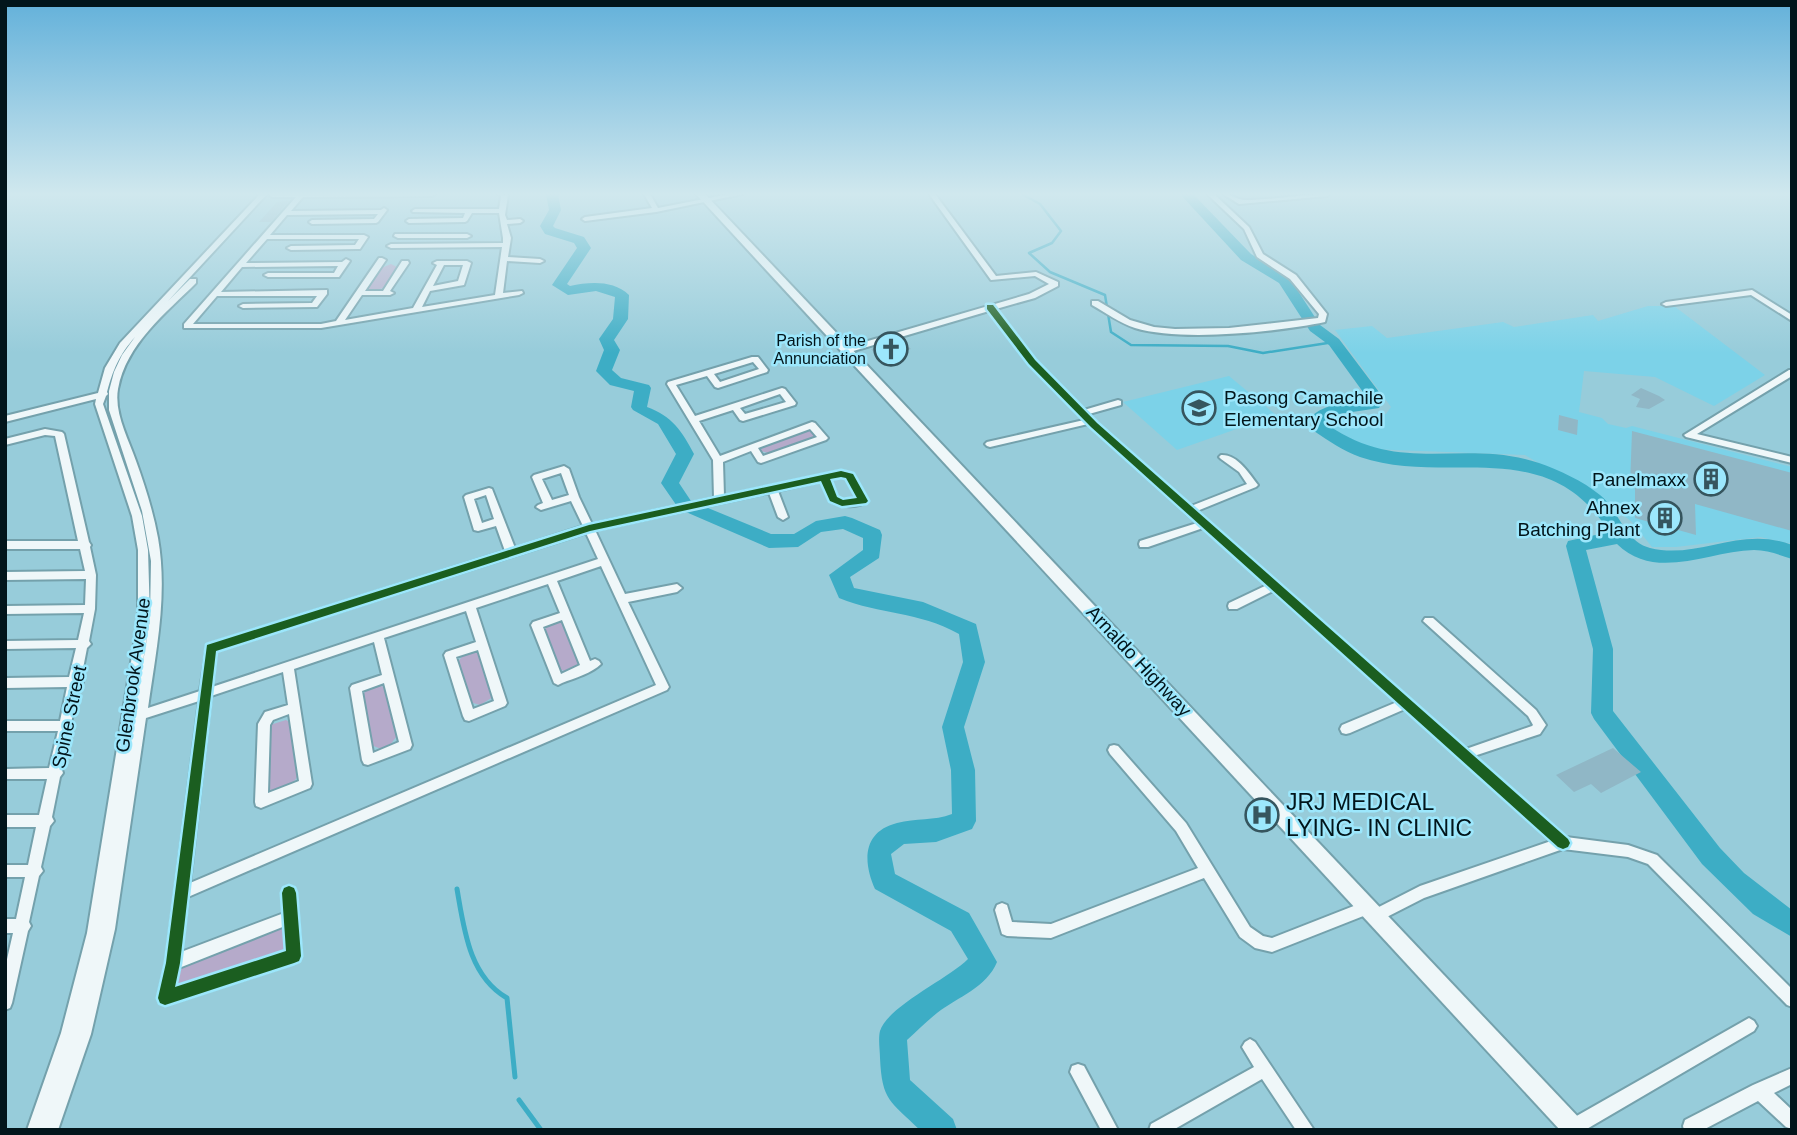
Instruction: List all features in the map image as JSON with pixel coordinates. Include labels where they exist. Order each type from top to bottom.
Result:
[{"type":"main road","name":"Arnaldo Highway","points":[[750,247],[1373,911],[1572,1129]]},
{"type":"street","points":[[5,422],[106,398],[132,348],[222,247]]},
{"type":"street","points":[[256,247],[187,326],[338,324],[519,293]]},
{"type":"street","points":[[292,247],[357,247]]},
{"type":"street","points":[[391,247],[427,247]]},
{"type":"street","points":[[499,296],[506,247]]},
{"type":"street","points":[[847,350],[1032,296],[1055,282],[1036,274],[994,278],[971,247]]},
{"type":"street","points":[[1095,303],[1137,326],[1156,331],[1322,320],[1323,314],[1293,277],[1260,255],[1256,247]]},
{"type":"street","points":[[504,259],[540,261]]},
{"type":"street","points":[[241,265],[346,262],[337,275],[268,275],[277,264]]},
{"type":"street","points":[[338,324],[359,293],[381,262],[407,263],[389,293],[359,293]]},
{"type":"street","points":[[416,310],[440,263],[467,263],[461,283],[428,289]]},
{"type":"street","points":[[215,294],[324,291],[314,305],[243,306],[253,294]]},
{"type":"street","points":[[1666,304],[1752,292],[1792,319]]},
{"type":"street","points":[[990,307],[1032,362],[1086,417],[1563,844]]},
{"type":"street","points":[[709,373],[718,385],[764,370],[755,359],[671,384],[718,460],[719,501]]},
{"type":"street","points":[[1792,372],[1689,435],[1792,460]]},
{"type":"street","points":[[693,420],[782,391],[792,402],[743,418],[735,407]]},
{"type":"street","name":"Glenbrook Avenue","points":[[50,1130],[83,1034],[108,929],[156,617],[157,552],[149,512],[106,398]]},
{"type":"street","name":"Glenbrook Avenue","points":[[35,1130],[69,1033],[94,933],[144,619],[145,566],[139,527],[106,398]]},
{"type":"street","points":[[990,444],[1086,417],[1118,403]]},
{"type":"street","points":[[718,460],[812,425],[823,438],[761,460],[753,447]]},
{"type":"street","name":"Spine Street","points":[[5,442],[55,431],[59,434],[92,575],[85,644],[24,926],[6,994]]},
{"type":"street","points":[[1189,510],[1253,485],[1242,470],[1224,457]]},
{"type":"street","points":[[181,893],[663,687],[564,469],[537,477],[545,506],[574,496]]},
{"type":"street","points":[[289,893],[294,956],[165,999],[173,963],[211,648],[589,528],[825,478]]},
{"type":"street","points":[[773,489],[783,517]]},
{"type":"street","points":[[499,521],[511,552]]},
{"type":"street","points":[[1144,544],[1204,524]]},
{"type":"street","points":[[5,545],[86,545]]},
{"type":"street","points":[[141,715],[604,561]]},
{"type":"street","points":[[5,576],[92,575]]},
{"type":"street","points":[[551,578],[591,666],[558,680],[537,625],[566,615]]},
{"type":"street","points":[[1233,606],[1274,586]]},
{"type":"street","points":[[622,599],[677,588]]},
{"type":"street","points":[[470,605],[501,703],[469,716],[450,655],[482,644]]},
{"type":"street","points":[[5,610],[90,609]]},
{"type":"street","points":[[1429,621],[1532,713],[1540,725],[1536,730],[1463,755]]},
{"type":"street","points":[[378,636],[389,677],[406,745],[368,760],[356,688],[389,677]]},
{"type":"street","points":[[5,645],[85,644]]},
{"type":"street","points":[[288,666],[306,784],[261,802],[264,724],[269,716],[293,708]]},
{"type":"street","points":[[5,683],[76,682]]},
{"type":"street","points":[[1346,729],[1405,704]]},
{"type":"street","points":[[5,726],[67,726]]},
{"type":"street","points":[[1114,750],[1181,827],[1245,932],[1260,943],[1282,942],[1563,844],[1628,851],[1652,859],[1792,1000]]},
{"type":"street","points":[[5,774],[57,773]]},
{"type":"street","points":[[5,821],[47,821]]},
{"type":"street","points":[[5,871],[36,871]]},
{"type":"street","points":[[1002,910],[1007,929],[1051,931],[1206,871]]},
{"type":"street","points":[[173,963],[291,917]]},
{"type":"street","points":[[5,926],[24,926]]},
{"type":"street","points":[[1572,1129],[1749,1026]]},
{"type":"street","points":[[1250,1047],[1306,1130]]},
{"type":"street","points":[[1157,1130],[1265,1069]]},
{"type":"street","points":[[1078,1072],[1110,1130]]},
{"type":"street","points":[[1695,1130],[1691,1126],[1792,1076]]},
{"type":"street","points":[[1759,1091],[1792,1121]]},
{"type":"shaded area","points":[[391,264],[399,268],[385,288],[367,291],[379,269]]},
{"type":"shaded area","points":[[1648,306],[1674,306],[1765,375],[1714,406],[1655,377],[1584,371],[1579,412],[1602,418],[1608,424],[1626,428],[1632,426],[1792,467],[1792,544],[1760,537],[1676,547],[1652,547],[1632,522],[1613,507],[1525,455],[1369,449],[1328,426],[1335,418],[1386,414],[1391,407],[1335,330],[1372,326],[1387,338],[1503,322],[1514,327],[1593,315],[1598,321]]},
{"type":"shaded area","name":"Pasong Camachile Elementary School","points":[[1229,376],[1276,415],[1177,450],[1123,402]]},
{"type":"shaded area","points":[[805,430],[813,432],[814,439],[771,454],[761,451],[762,446]]},
{"type":"shaded area","points":[[557,621],[564,622],[580,664],[568,672],[558,669],[544,631],[547,626]]},
{"type":"shaded area","points":[[479,653],[493,697],[480,705],[470,702],[458,662],[464,654]]},
{"type":"shaded area","points":[[378,685],[387,688],[397,736],[390,745],[381,749],[371,745],[362,697],[366,690]]},
{"type":"shaded area","points":[[286,720],[291,723],[298,776],[292,784],[272,791],[266,786],[270,725]]},
{"type":"shaded area","points":[[276,928],[286,930],[286,948],[281,953],[175,988],[173,976],[180,967]]},
{"type":"building","name":"Parish of the Annunciation","points":[[901,340],[911,349],[880,359],[871,349]]},
{"type":"building","points":[[1641,388],[1665,400],[1649,409],[1636,407],[1640,399],[1631,395]]},
{"type":"building","points":[[1559,415],[1578,420],[1577,435],[1558,430]]},
{"type":"building","name":"Panelmaxx","points":[[1632,431],[1792,473],[1792,531],[1695,504],[1696,535],[1635,518],[1635,488],[1630,486]]},
{"type":"building","points":[[1613,748],[1641,772],[1601,793],[1591,784],[1574,792],[1556,775]]},
{"type":"waterway","points":[[583,247],[559,285],[568,291],[602,287],[622,295],[620,319],[606,339],[612,350],[604,371],[616,382],[643,388],[639,407],[664,421],[677,439],[685,454],[670,483],[685,505],[769,541],[798,540],[816,527],[845,522],[873,535],[872,553],[839,575],[846,593],[868,600],[923,609],[969,630],[974,662],[953,727],[963,770],[964,821],[936,831],[899,833],[878,850],[884,881],[960,922],[984,962],[970,976],[927,1004],[893,1034],[896,1087],[942,1130]]},
{"type":"waterway","points":[[1043,247],[1029,253],[1050,272],[1105,295],[1111,332],[1131,345],[1228,346],[1263,353],[1334,342]]},
{"type":"waterway","points":[[1238,247],[1246,257],[1284,280],[1315,328],[1334,342],[1371,392],[1375,401],[1373,405],[1335,410],[1319,417],[1320,427],[1343,443],[1367,453],[1392,458],[1497,461],[1531,467],[1561,480],[1595,500],[1622,538],[1638,551],[1650,555],[1686,555],[1757,543],[1775,545],[1792,552]]},
{"type":"waterway","points":[[1618,537],[1575,546],[1603,649],[1602,713],[1711,856],[1762,905],[1792,925]]},
{"type":"waterway","points":[[457,889],[466,935],[476,964],[494,989],[507,998],[515,1077]]},
{"type":"waterway","points":[[519,1100],[541,1130]]},
{"type":"cycle path","points":[[990,307],[1032,362],[1094,425],[1563,843]]},
{"type":"cycle path","points":[[289,893],[294,956],[165,998],[173,963],[211,648],[589,528],[841,474],[850,476],[863,501],[842,503],[833,499],[825,478]]},
{"type":"place","name":"Parish of the Annunciation","points":[[891,349]]},
{"type":"place","name":"Pasong Camachile Elementary School","points":[[1199,408]]},
{"type":"place","name":"Panelmaxx","points":[[1711,479]]},
{"type":"place","name":"Ahnex Batching Plant","points":[[1665,518]]},
{"type":"place","name":"JRJ MEDICAL LYING- IN CLINIC","points":[[1262,815]]}]
